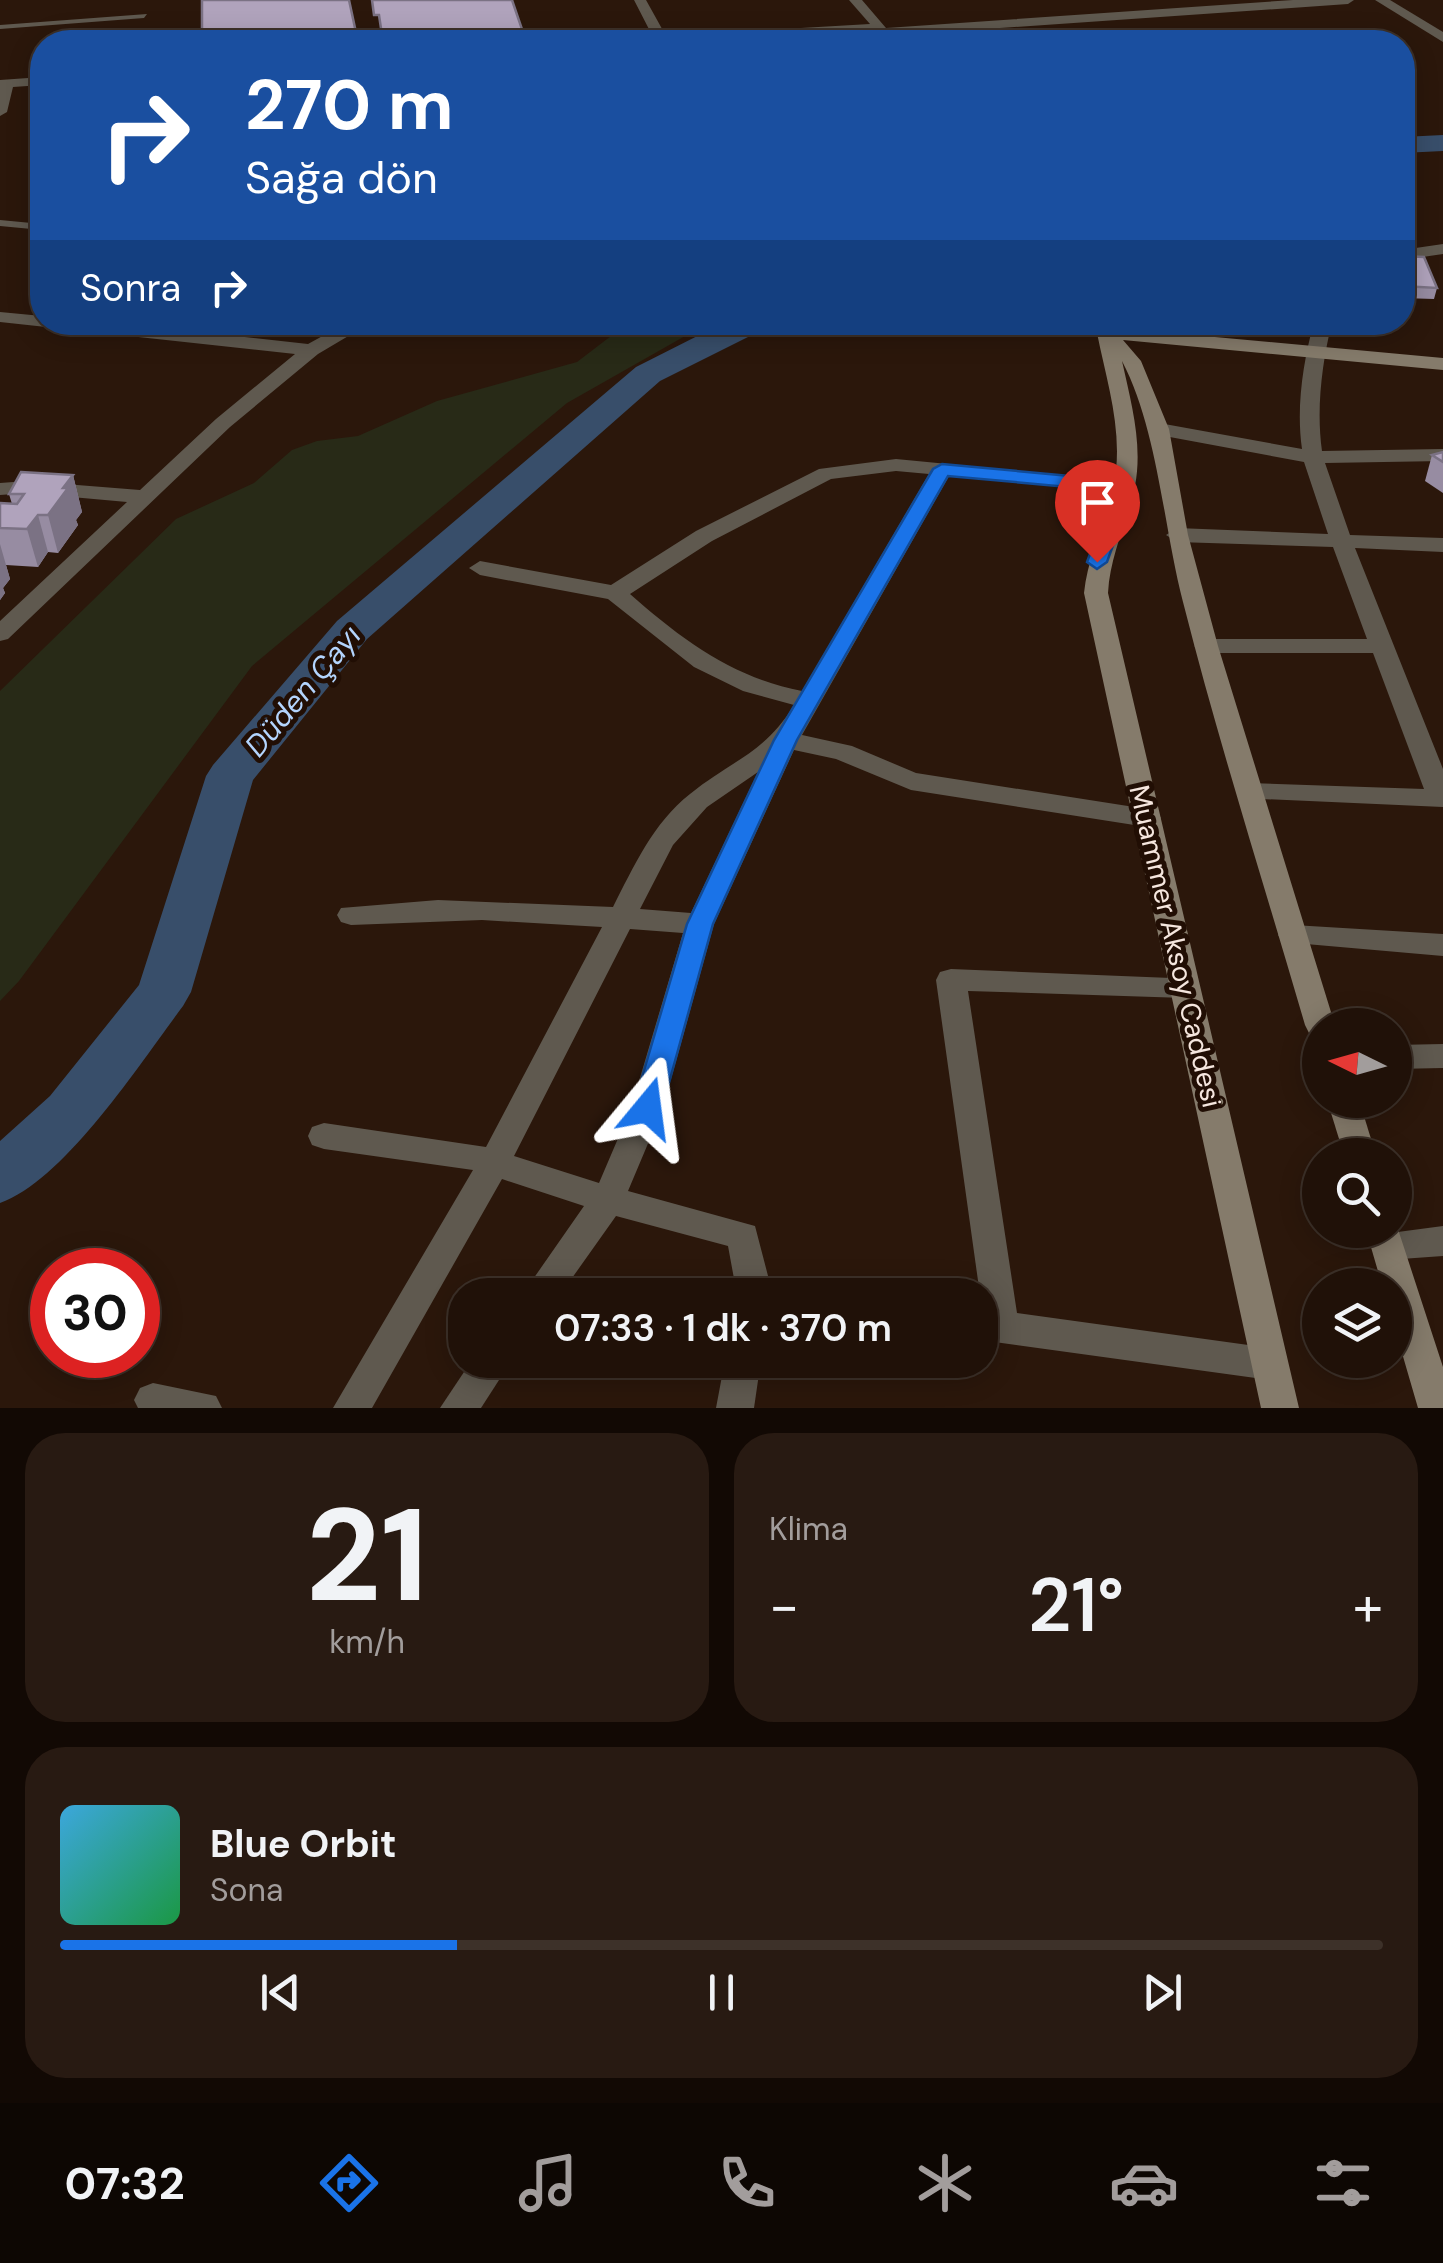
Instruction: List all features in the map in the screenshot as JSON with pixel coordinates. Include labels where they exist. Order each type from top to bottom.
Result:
[{"type":"main road","name":"Muammer Aksoy Caddesi","points":[[1104,335],[1126,429],[1124,487],[1097,562],[1096,592],[1280,1408]]},
{"type":"main road","points":[[1108,335],[1132,361],[1159,428],[1178,535],[1206,646],[1315,1008]]},
{"type":"main road","points":[[1162,335],[1443,364]]},
{"type":"main road","points":[[1388,1248],[1437,1408]]},
{"type":"street","points":[[640,0],[656,30]]},
{"type":"street","points":[[855,0],[881,30]]},
{"type":"street","points":[[939,30],[1348,0]]},
{"type":"street","points":[[1382,0],[1443,38]]},
{"type":"street","points":[[0,112],[4,84],[30,82]]},
{"type":"street","points":[[1415,253],[1443,249]]},
{"type":"street","points":[[0,317],[30,320]]},
{"type":"street","points":[[193,335],[311,350]]},
{"type":"street","points":[[0,634],[223,423],[311,350],[338,335]]},
{"type":"street","points":[[1249,792],[1442,798],[1312,457],[1308,430],[1320,335]]},
{"type":"street","points":[[1159,428],[1312,457],[1443,455]]},
{"type":"street","points":[[615,592],[704,536],[826,473],[872,466],[942,469],[1124,487]]},
{"type":"street","points":[[552,1278],[608,1200],[648,1108],[700,924],[786,740],[942,469]]},
{"type":"street","points":[[0,489],[27,487],[145,497]]},
{"type":"street","points":[[1178,535],[1443,545]]},
{"type":"street","points":[[480,568],[615,592],[678,649],[750,687],[808,700]]},
{"type":"street","points":[[1206,646],[1381,646]]},
{"type":"street","points":[[352,1408],[494,1162],[662,840],[698,801],[786,740],[843,752],[910,781],[1147,818]]},
{"type":"street","points":[[351,915],[393,910],[446,911],[700,924]]},
{"type":"street","points":[[1293,935],[1443,945]]},
{"type":"street","points":[[985,1278],[950,980],[1185,987]]},
{"type":"street","points":[[1412,1056],[1443,1056]]},
{"type":"street","points":[[324,1136],[494,1162],[608,1200],[743,1236],[756,1278]]},
{"type":"street","points":[[1412,1239],[1443,1241]]},
{"type":"street","points":[[998,1326],[1270,1364]]},
{"type":"street","points":[[460,1408],[481,1378]]},
{"type":"street","points":[[735,1408],[740,1378]]},
{"type":"street","points":[[153,1400],[203,1408]]},
{"type":"lane","points":[[0,27],[144,16]]},
{"type":"lane","points":[[0,223],[30,227]]},
{"type":"green space","points":[[612,335],[687,335],[567,403],[252,666],[19,981],[0,1001],[0,691],[176,519],[254,483],[292,450],[317,441],[358,436],[437,401],[577,362]]},
{"type":"building","points":[[202,0],[349,0],[355,30],[202,30]]},
{"type":"building","points":[[372,0],[512,0],[522,30],[381,30],[379,15],[374,15]]},
{"type":"building","points":[[1415,257],[1424,257],[1437,288],[1415,287]]},
{"type":"building","points":[[21,472],[73,475],[48,515],[38,515],[27,529],[0,528],[0,503],[17,504],[24,494],[9,494]]},
{"type":"waterway","name":"Düden Çayı","points":[[1415,144],[1443,143]]},
{"type":"waterway","name":"Düden Çayı","points":[[0,1178],[70,1112],[164,992],[230,776],[352,630],[648,374],[726,335]]},
{"type":"route","points":[[648,1108],[700,924],[786,740],[942,469],[1124,487],[1097,562]]}]
